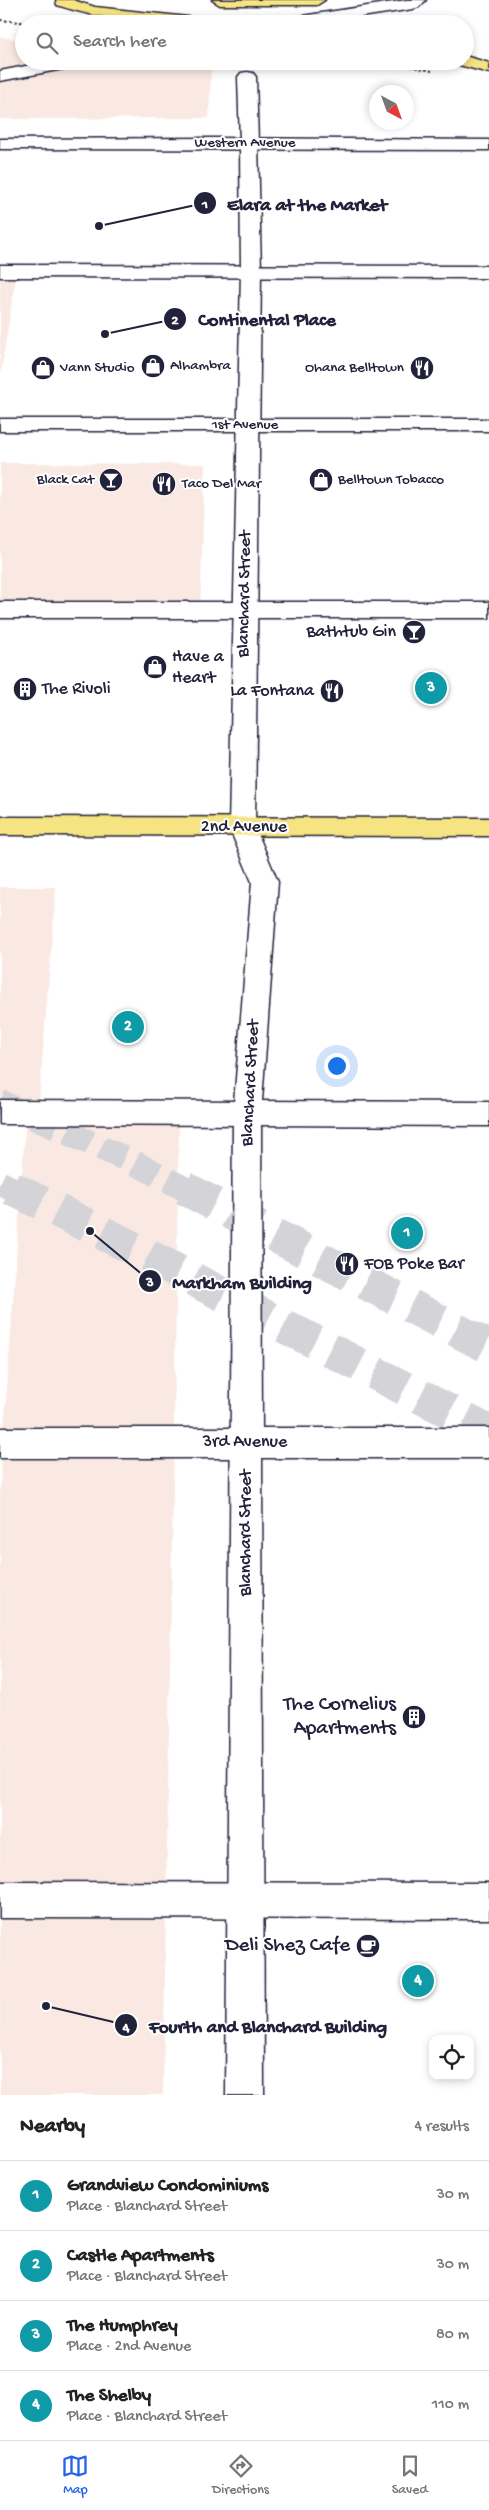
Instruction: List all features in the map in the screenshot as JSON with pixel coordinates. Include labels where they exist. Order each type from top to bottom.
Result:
[{"type":"main road","points":[[220,0],[316,0]]},
{"type":"main road","points":[[62,1],[93,12],[122,15]]},
{"type":"main road","points":[[474,64],[489,68]]},
{"type":"main road","name":"2nd Avenue","points":[[0,826],[242,828],[489,827]]},
{"type":"street","points":[[341,15],[413,4],[418,0]]},
{"type":"street","points":[[0,76],[32,70]]},
{"type":"street","name":"Blanchard Street","points":[[245,2095],[247,1900],[247,1115],[265,882],[242,828],[244,611],[251,271],[247,77]]},
{"type":"street","name":"Western Avenue","points":[[0,144],[249,143],[489,145]]},
{"type":"street","points":[[0,271],[489,272]]},
{"type":"street","name":"1st Avenue","points":[[0,425],[489,425]]},
{"type":"street","points":[[0,610],[489,610]]},
{"type":"street","points":[[0,1112],[247,1115],[489,1114]]},
{"type":"street","name":"3rd Avenue","points":[[0,1443],[489,1443]]},
{"type":"street","points":[[0,1900],[489,1901]]},
{"type":"path","points":[[0,20],[15,22]]},
{"type":"shaded area","points":[[0,37],[15,39],[15,70],[211,70],[209,118],[0,119]]},
{"type":"shaded area","points":[[0,276],[16,276],[0,378]]},
{"type":"shaded area","points":[[0,463],[205,464],[200,615],[0,614]]},
{"type":"shaded area","points":[[0,887],[56,887],[39,1101],[0,1100]]},
{"type":"shaded area","points":[[26,1116],[179,1118],[163,2095],[0,2095],[0,1488]]},
{"type":"tunnel","points":[[0,1102],[139,1165],[187,1190]]},
{"type":"tunnel","points":[[0,1183],[14,1190]]},
{"type":"tunnel","points":[[11,1188],[127,1245],[489,1432]]},
{"type":"tunnel","points":[[184,1188],[489,1347]]},
{"type":"place","name":"Elara at the Market","points":[[99,226]]},
{"type":"place","name":"Continental Place","points":[[105,334]]},
{"type":"place","name":"Alhambra","points":[[153,366]]},
{"type":"place","name":"Vann Studio","points":[[43,368]]},
{"type":"place","name":"Ohana Belltown","points":[[422,368]]},
{"type":"place","name":"Black Cat","points":[[111,480]]},
{"type":"place","name":"Belltown Tobacco","points":[[321,480]]},
{"type":"place","name":"Taco Del Mar","points":[[164,484]]},
{"type":"place","name":"Bathtub Gin","points":[[414,632]]},
{"type":"place","name":"Have a Heart","points":[[155,667]]},
{"type":"place","name":"The Humphrey","points":[[431,688]]},
{"type":"place","name":"The Rivoli","points":[[25,689]]},
{"type":"place","name":"La Fontana","points":[[332,691]]},
{"type":"place","name":"Castle Apartments","points":[[128,1027]]},
{"type":"place","name":"Markham Building","points":[[90,1231]]},
{"type":"place","name":"Grandview Condominiums","points":[[407,1233]]},
{"type":"place","name":"FOB Poke Bar","points":[[347,1264]]},
{"type":"place","name":"The Cornelius Apartments","points":[[414,1717]]},
{"type":"place","name":"Deli Shez Cafe","points":[[368,1946]]},
{"type":"place","name":"The Shelby","points":[[418,1981]]},
{"type":"place","name":"Fourth and Blanchard Building","points":[[46,2006]]}]
